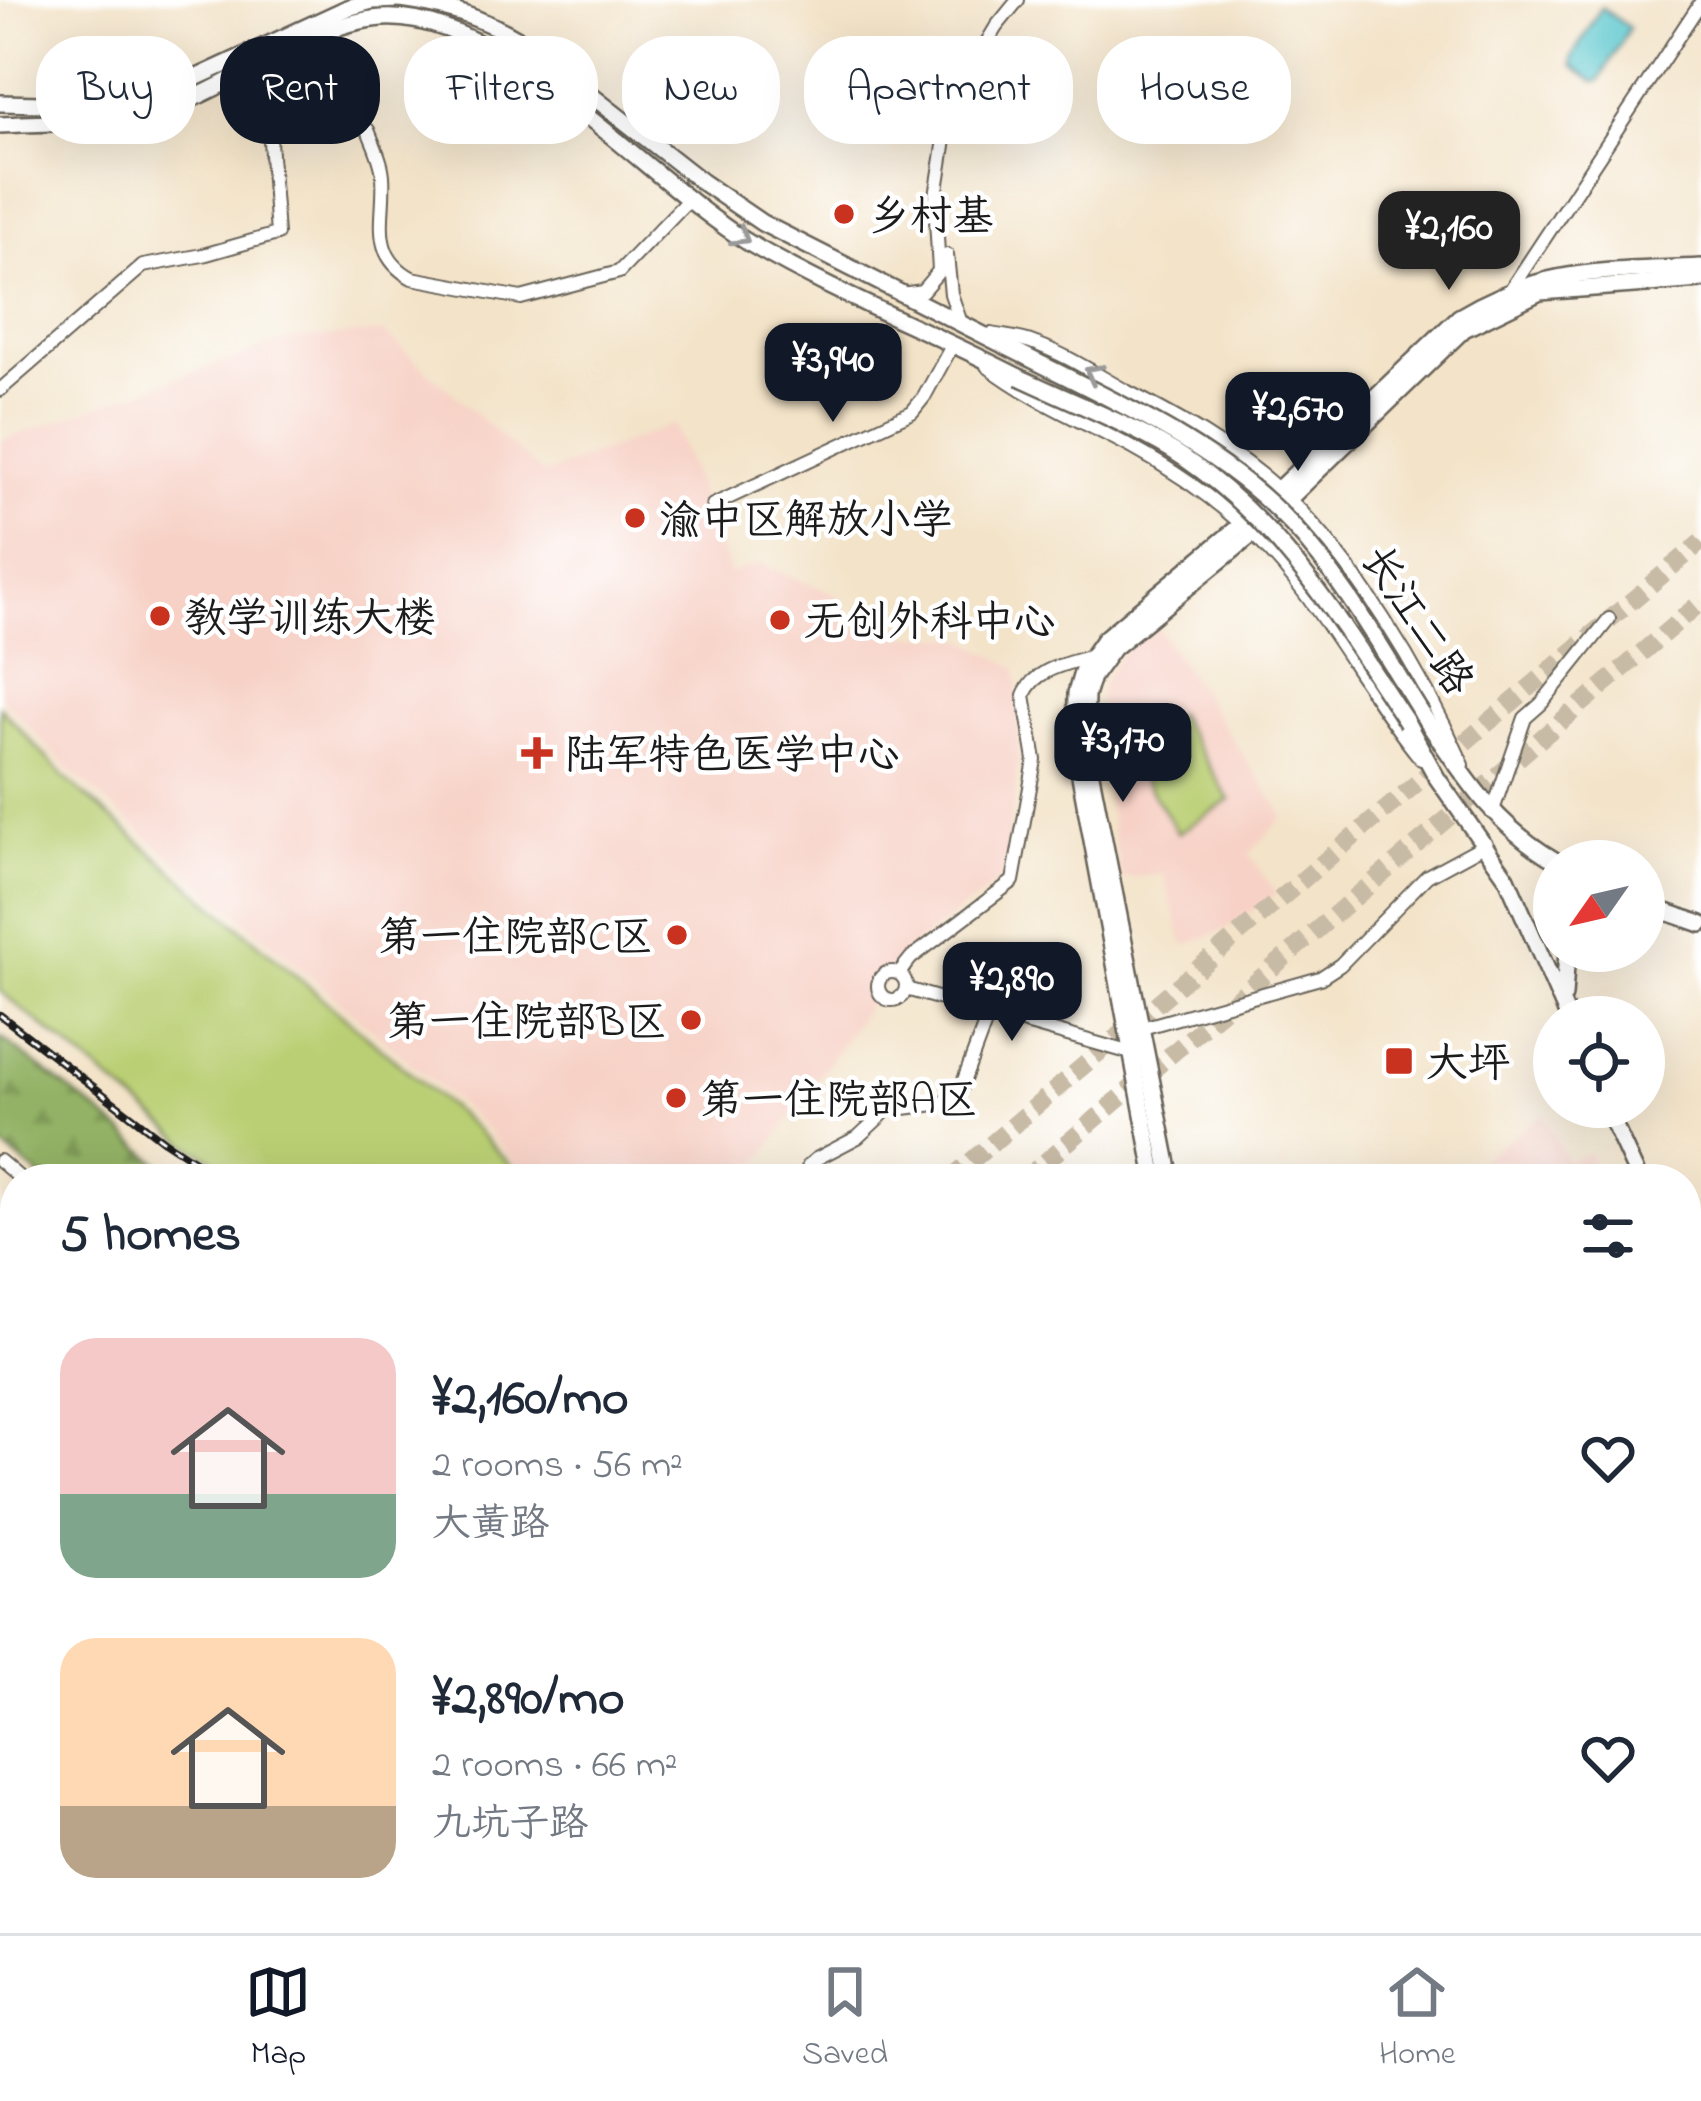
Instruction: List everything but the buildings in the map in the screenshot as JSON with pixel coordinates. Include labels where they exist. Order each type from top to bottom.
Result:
[{"type":"main road","name":"长江二路","points":[[0,103],[86,105],[178,86],[347,8],[372,1],[448,8],[522,41],[729,202],[797,243],[1195,445],[1261,494],[1319,556],[1414,719],[1437,778],[1486,844],[1522,906],[1560,996]]},
{"type":"main road","name":"长江二路","points":[[0,124],[98,121],[187,101],[355,21],[400,17],[457,31],[514,62],[688,200],[785,262],[1181,456],[1253,511],[1313,581],[1414,719],[1492,813],[1533,848]]},
{"type":"main road","points":[[1168,1164],[1085,744],[1086,696],[1092,677],[1113,648],[1284,494],[1459,317],[1570,274],[1701,267]]},
{"type":"main road","points":[[1513,296],[1701,280]]},
{"type":"main road","points":[[1152,1164],[1075,749],[1076,693],[1090,657],[1117,624],[1247,529]]},
{"type":"main road","points":[[1665,912],[1701,924]]},
{"type":"main road","points":[[1616,1128],[1632,1164]]},
{"type":"street","points":[[898,293],[922,291],[939,272],[934,209],[951,102],[1018,0]]},
{"type":"street","points":[[1513,296],[1701,2]]},
{"type":"street","points":[[0,390],[143,266],[277,234],[268,115],[317,106],[368,130],[383,170],[382,251],[396,269],[412,278],[521,298],[619,272],[688,200]]},
{"type":"street","points":[[939,176],[951,294],[968,328]]},
{"type":"street","name":"长江二路","points":[[968,328],[1035,343],[1180,420],[1242,459],[1284,494],[1363,593],[1436,704],[1473,788]]},
{"type":"street","points":[[713,505],[894,424],[912,412],[960,348]]},
{"type":"street","name":"长江二路","points":[[960,348],[1014,387],[1132,447],[1204,493],[1247,529],[1313,606],[1396,729],[1437,778]]},
{"type":"street","points":[[1204,493],[1217,498],[1238,492],[1244,480],[1242,459]]},
{"type":"street","points":[[1492,813],[1526,718],[1609,619]]},
{"type":"street","points":[[899,973],[911,958],[1013,880],[1035,760],[1024,705],[1027,687],[1044,672],[1113,648]]},
{"type":"street","points":[[1142,1028],[1300,986],[1340,965],[1427,876],[1486,844]]},
{"type":"street","points":[[899,973],[881,976],[879,990],[893,1000],[906,989]]},
{"type":"street","points":[[899,973],[906,989]]},
{"type":"street","points":[[906,989],[1131,1053]]},
{"type":"street","points":[[813,1164],[857,1137],[887,1110],[935,1106],[953,1097],[961,1088],[988,1013]]},
{"type":"shaded area","name":"陆军特色医学中心","points":[[384,332],[543,474],[674,424],[730,574],[760,563],[836,595],[855,628],[872,634],[961,638],[1017,668],[1019,760],[1003,879],[906,951],[758,1164],[516,1164],[476,1119],[71,772],[0,696],[0,441],[290,339]]},
{"type":"shaded area","points":[[1156,625],[1284,816],[1249,854],[1276,894],[1224,930],[1184,946],[1163,874],[1121,879],[1095,730],[1108,672],[1124,649]]},
{"type":"shaded area","points":[[1533,1122],[1533,1128],[1551,1128],[1567,1162],[1588,1154],[1592,1164],[1474,1164]]},
{"type":"green space","points":[[0,707],[67,780],[470,1124],[510,1164],[222,1164],[191,1147],[0,991]]},
{"type":"green space","points":[[1177,715],[1230,800],[1178,833],[1124,748]]},
{"type":"green space","points":[[0,1037],[160,1164],[25,1164],[0,1144]]},
{"type":"water","points":[[1601,7],[1629,28],[1599,81],[1594,82],[1572,66],[1571,59]]},
{"type":"tunnel","points":[[968,1164],[1701,542]]},
{"type":"tunnel","points":[[1043,1164],[1701,602]]},
{"type":"railway","points":[[0,1015],[199,1164]]},
{"type":"place","name":"乡村基","points":[[844,214]]},
{"type":"place","name":"渝中区解放小学","points":[[635,518]]},
{"type":"place","name":"教学训练大楼","points":[[160,616]]},
{"type":"place","name":"无创外科中心","points":[[780,620]]},
{"type":"place","name":"陆军特色医学中心","points":[[537,753]]},
{"type":"place","name":"第一住院部C区","points":[[677,935]]},
{"type":"place","name":"第一住院部B区","points":[[691,1020]]},
{"type":"place","name":"大坪","points":[[1399,1061]]},
{"type":"place","name":"第一住院部A区","points":[[676,1098]]}]
